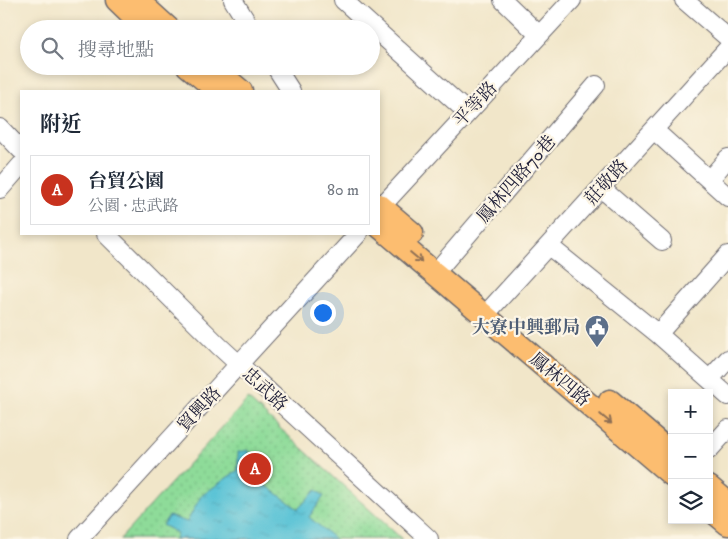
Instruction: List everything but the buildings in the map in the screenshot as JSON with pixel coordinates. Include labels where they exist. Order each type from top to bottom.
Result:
[{"type":"main road","points":[[117,0],[138,20]]},
{"type":"main road","points":[[137,0],[159,20]]},
{"type":"main road","points":[[199,75],[217,90]]},
{"type":"main road","points":[[222,75],[240,90]]},
{"type":"main road","name":"鳳林四路","points":[[380,211],[668,471]]},
{"type":"main road","name":"鳳林四路","points":[[490,310],[668,451]]},
{"type":"main road","points":[[713,490],[728,503]]},
{"type":"main road","points":[[713,511],[728,524]]},
{"type":"street","points":[[232,0],[245,20]]},
{"type":"street","points":[[343,0],[365,20]]},
{"type":"street","points":[[502,0],[540,35]]},
{"type":"street","name":"平等路","points":[[380,209],[467,112],[572,0]]},
{"type":"street","points":[[684,0],[728,38]]},
{"type":"street","points":[[380,33],[467,112]]},
{"type":"street","name":"莊敬路","points":[[490,310],[728,48]]},
{"type":"street","points":[[281,75],[291,90]]},
{"type":"street","name":"鳳林四路70巷","points":[[440,267],[596,85]]},
{"type":"street","points":[[0,128],[20,149]]},
{"type":"street","points":[[654,130],[728,197]]},
{"type":"street","points":[[709,180],[728,158]]},
{"type":"street","points":[[0,188],[20,166]]},
{"type":"street","points":[[600,188],[662,241]]},
{"type":"street","name":"忠武路","points":[[107,235],[239,365],[429,539]]},
{"type":"street","name":"貿興路","points":[[79,539],[357,235]]},
{"type":"street","points":[[548,246],[658,334],[728,396]]},
{"type":"street","points":[[658,334],[728,255]]},
{"type":"street","points":[[710,379],[728,359]]},
{"type":"street","points":[[713,446],[728,429]]},
{"type":"green space","points":[[248,399],[402,539],[120,539]]},
{"type":"water","points":[[249,450],[251,472],[298,509],[316,490],[324,496],[309,517],[335,539],[175,539],[177,533],[162,525],[169,516],[187,522],[201,496],[238,470],[238,452]]},
{"type":"place","name":"大寮中興郵局","points":[[597,348]]},
{"type":"place","name":"台貿公園","points":[[255,469]]}]
